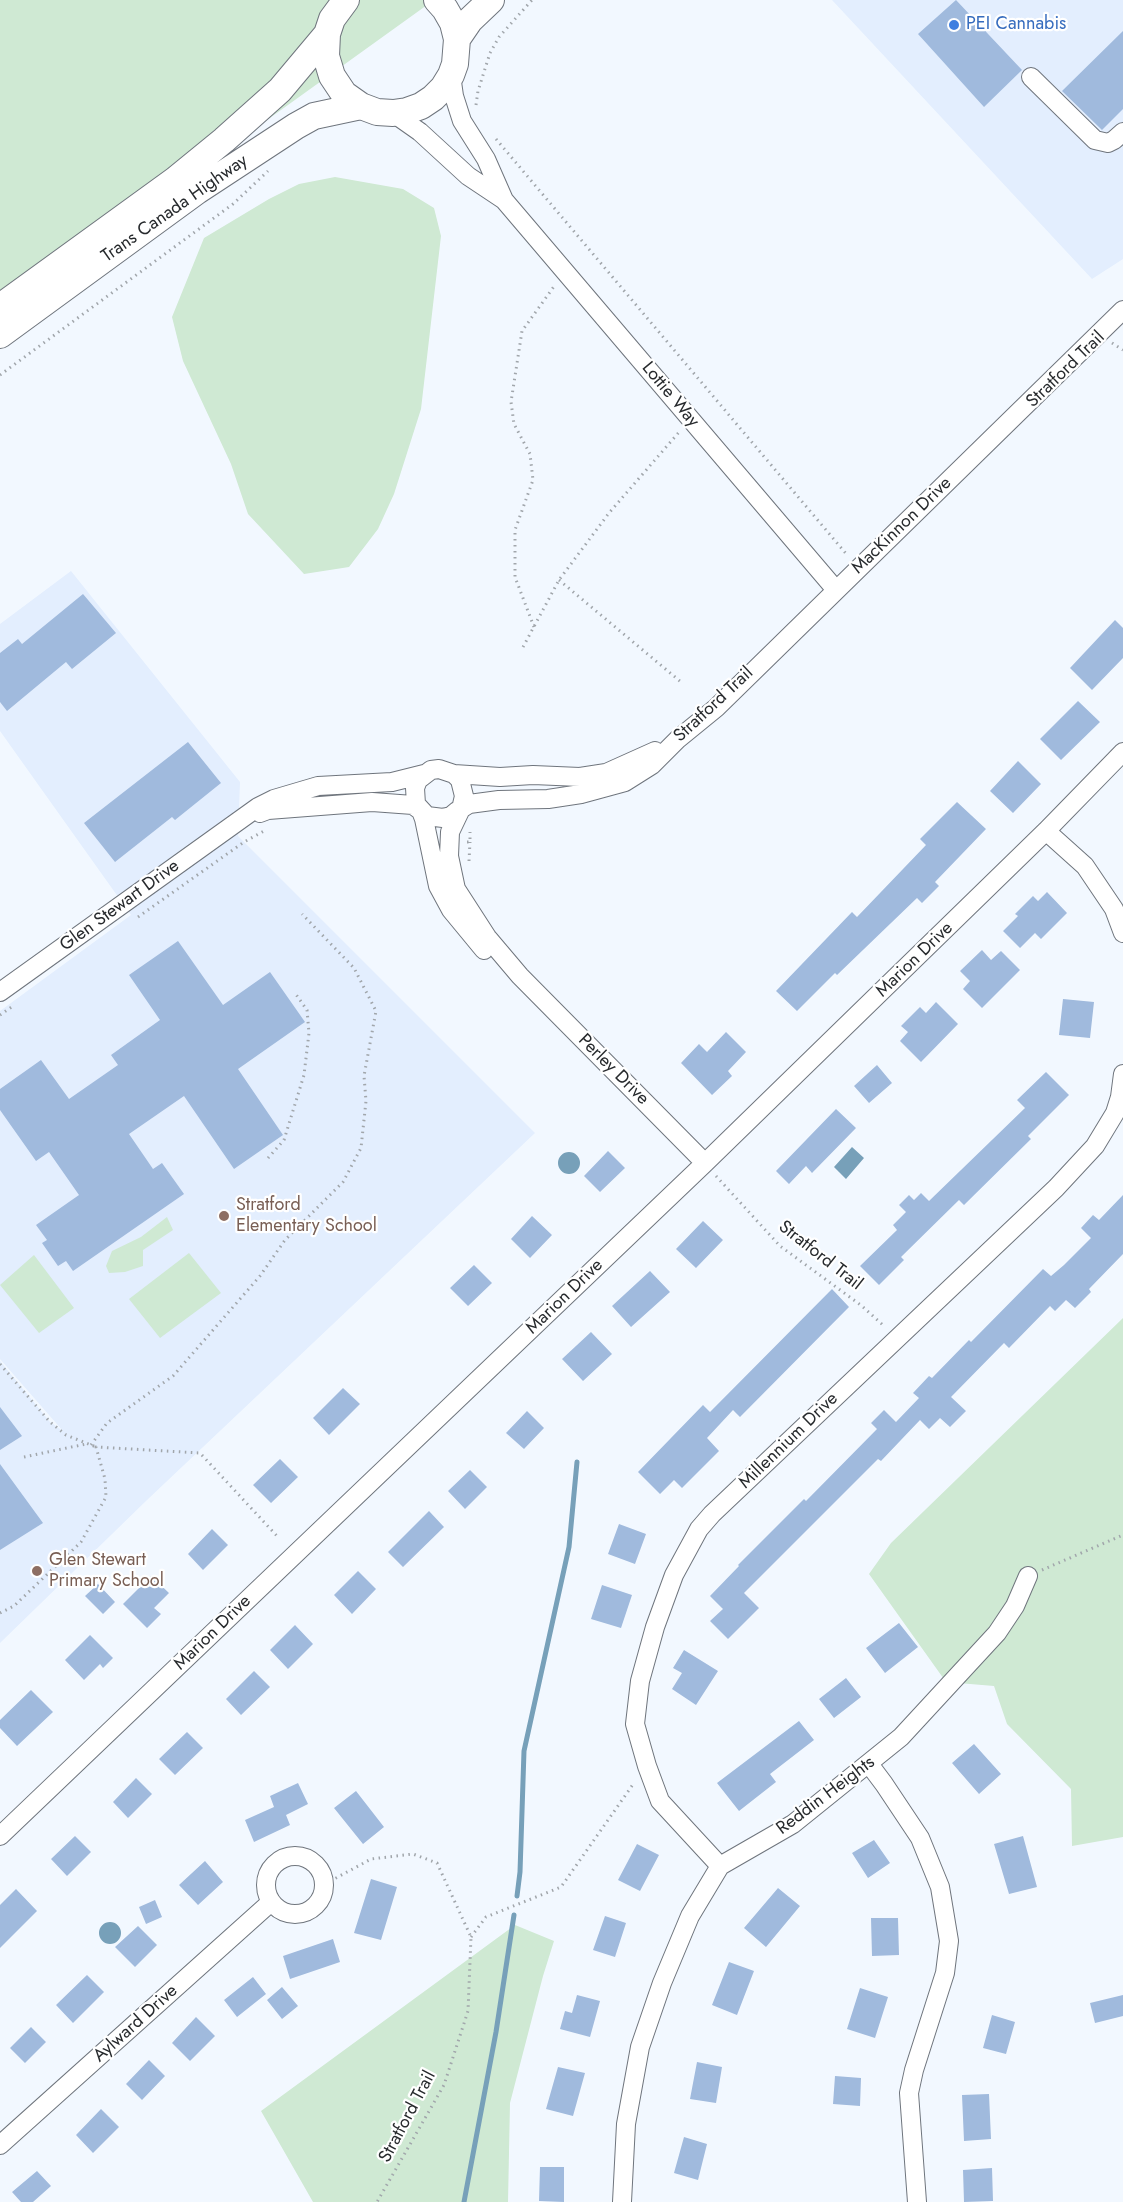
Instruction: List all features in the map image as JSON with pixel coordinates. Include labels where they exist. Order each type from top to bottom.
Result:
[{"type":"highway","name":"Trans Canada Highway","points":[[0,307],[175,180],[224,140],[280,90],[327,34],[332,19],[346,0]]},
{"type":"highway","points":[[327,34],[326,56],[332,76],[344,94],[361,106],[377,112],[407,111],[421,106],[443,88],[451,75],[456,57],[457,39],[453,23],[437,0]]},
{"type":"highway","points":[[457,39],[470,20],[491,0]]},
{"type":"highway","name":"Trans Canada Highway","points":[[0,335],[197,191],[296,126],[314,117],[361,106]]},
{"type":"street","name":"Lottie Way","points":[[451,75],[454,96],[462,121],[486,159],[504,200]]},
{"type":"street","points":[[1031,77],[1095,140],[1108,143],[1123,132]]},
{"type":"street","name":"Lottie Way","points":[[393,113],[420,132],[468,176],[504,200],[836,590]]},
{"type":"street","name":"MacKinnon Drive","points":[[461,809],[468,804],[499,800],[548,799],[581,794],[625,782],[652,765],[678,739],[716,708],[1123,310]]},
{"type":"street","name":"MacKinnon Drive","points":[[454,774],[501,777],[588,776],[606,773],[678,739]]},
{"type":"street","name":"Marion Drive","points":[[0,1836],[705,1163],[1046,831],[1123,752]]},
{"type":"street","points":[[439,769],[454,774],[463,788],[461,809],[443,818],[427,816],[416,804],[415,788],[423,774],[439,769]]},
{"type":"street","name":"Glen Stewart Drive","points":[[0,992],[258,807],[274,799],[318,786],[392,782],[423,774]]},
{"type":"street","name":"Glen Stewart Drive","points":[[241,820],[268,810],[372,802],[413,806],[421,811]]},
{"type":"street","name":"Perley Drive","points":[[461,809],[452,825],[449,856],[456,889],[487,937],[520,976],[705,1163]]},
{"type":"street","name":"Perley Drive","points":[[421,811],[438,886],[451,910],[481,948],[520,976]]},
{"type":"street","points":[[1046,831],[1085,866],[1114,909],[1123,933]]},
{"type":"street","name":"Millennium Drive","points":[[720,1866],[660,1801],[635,1724],[640,1681],[674,1575],[699,1529],[712,1514],[1056,1188],[1095,1146],[1114,1113],[1120,1097],[1123,1074]]},
{"type":"street","name":"Reddin Heights","points":[[622,2202],[626,2124],[640,2047],[662,1983],[690,1916],[720,1866],[793,1824],[901,1737],[997,1633],[1015,1606],[1028,1576]]},
{"type":"street","points":[[869,1764],[920,1838],[940,1887],[949,1941],[945,1973],[914,2070],[909,2093],[917,2202]]},
{"type":"street","points":[[290,1856],[309,1859],[317,1865],[325,1884],[320,1901],[305,1913],[286,1913],[272,1902],[267,1893],[268,1875],[280,1860],[290,1856]]},
{"type":"street","name":"Aylward Drive","points":[[0,2145],[272,1902]]},
{"type":"path","points":[[462,121],[474,113],[483,71],[499,37],[532,0]]},
{"type":"path","points":[[490,132],[859,568]]},
{"type":"path","points":[[0,375],[234,204],[270,170]]},
{"type":"path","points":[[534,627],[515,577],[514,530],[533,480],[530,454],[514,424],[511,402],[522,331],[555,285],[565,284]]},
{"type":"path","name":"Stratford Trail","points":[[1113,344],[1118,339]]},
{"type":"path","points":[[523,647],[559,580],[609,513],[679,433],[689,417]]},
{"type":"path","points":[[559,580],[681,682]]},
{"type":"path","points":[[135,918],[244,842],[270,828]]},
{"type":"path","points":[[450,840],[470,842],[470,831]]},
{"type":"path","points":[[24,1456],[89,1444],[107,1423],[173,1376],[260,1276],[285,1240],[343,1182],[361,1148],[366,1101],[364,1076],[376,1011],[354,968],[302,914]]},
{"type":"path","points":[[268,1158],[284,1140],[304,1075],[309,1034],[308,1010],[295,993]]},
{"type":"path","points":[[0,1016],[19,1002]]},
{"type":"path","name":"Stratford Trail","points":[[705,1163],[780,1246],[862,1306],[897,1338]]},
{"type":"path","points":[[0,1364],[50,1422],[66,1435],[96,1447],[200,1453],[277,1536]]},
{"type":"path","points":[[0,1613],[14,1606],[81,1542],[106,1497],[105,1479],[96,1447]]},
{"type":"path","points":[[1028,1576],[1123,1535]]},
{"type":"path","points":[[471,1937],[486,1917],[561,1887],[647,1766]]},
{"type":"path","name":"Stratford Trail","points":[[325,1884],[371,1859],[413,1854],[437,1863],[471,1937],[468,2011],[444,2085],[377,2202]]},
{"type":"shaded area","points":[[832,0],[1123,0],[1123,259],[1092,279]]},
{"type":"shaded area","name":"Stratford Elementary School","points":[[71,571],[240,782],[238,836],[535,1133],[147,1500],[0,1643],[0,1361],[50,1422],[63,1431],[0,1359],[0,1011],[131,915],[0,731],[0,624]]},
{"type":"green space","points":[[0,0],[434,0],[0,312]]},
{"type":"green space","points":[[335,177],[403,189],[434,208],[441,236],[421,409],[394,494],[378,529],[349,567],[304,574],[248,514],[231,464],[183,361],[172,317],[204,238],[299,184]]},
{"type":"green space","points":[[167,1217],[173,1230],[143,1250],[143,1266],[125,1272],[109,1273],[106,1266],[112,1251],[141,1237]]},
{"type":"green space","points":[[189,1253],[221,1293],[160,1338],[129,1299]]},
{"type":"green space","points":[[34,1255],[74,1308],[39,1333],[0,1285]]},
{"type":"green space","points":[[1123,1318],[1123,1837],[1072,1846],[1071,1789],[1007,1724],[994,1686],[946,1682],[869,1574],[891,1543]]},
{"type":"green space","points":[[515,1925],[554,1941],[510,2103],[508,2202],[313,2202],[261,2111]]},
{"type":"water","points":[[852,1147],[864,1158],[846,1179],[834,1167]]},
{"type":"water","points":[[569,1152],[577,1155],[580,1163],[577,1171],[569,1174],[561,1171],[558,1163],[561,1155]]},
{"type":"water","points":[[110,1922],[120,1929],[121,1933],[114,1943],[110,1944],[100,1937],[99,1933],[106,1923]]},
{"type":"building","points":[[956,0],[1022,70],[984,107],[918,34]]},
{"type":"building","points":[[1123,31],[1123,109],[1102,130],[1062,91]]},
{"type":"building","points":[[83,594],[116,633],[72,669],[66,662],[7,711],[0,702],[0,653],[18,639],[22,644]]},
{"type":"building","points":[[1115,620],[1123,628],[1123,658],[1092,690],[1070,668]]},
{"type":"building","points":[[1078,701],[1100,722],[1061,760],[1040,739]]},
{"type":"building","points":[[188,742],[221,783],[175,820],[172,817],[115,862],[84,823]]},
{"type":"building","points":[[1018,761],[1041,784],[1013,813],[990,791]]},
{"type":"building","points":[[957,802],[986,829],[935,882],[939,886],[922,903],[917,898],[797,1011],[776,991],[852,912],[857,917],[926,845],[920,839]]},
{"type":"building","points":[[1047,892],[1067,913],[1041,939],[1035,933],[1020,948],[1003,931],[1018,916],[1015,914],[1033,896],[1038,901]]},
{"type":"building","points":[[178,941],[223,1005],[270,972],[305,1022],[238,1069],[283,1135],[234,1169],[184,1096],[129,1134],[153,1169],[162,1163],[184,1194],[73,1271],[66,1261],[58,1266],[42,1243],[47,1240],[36,1225],[79,1195],[49,1152],[36,1161],[0,1110],[0,1089],[41,1060],[69,1099],[118,1065],[111,1055],[160,1020],[129,975]]},
{"type":"building","points":[[982,950],[991,960],[1001,951],[1020,970],[982,1008],[963,989],[970,981],[960,971]]},
{"type":"building","points":[[1063,999],[1094,1002],[1090,1038],[1059,1035]]},
{"type":"building","points":[[936,1002],[958,1024],[921,1062],[900,1041],[908,1032],[901,1026],[920,1007],[926,1013]]},
{"type":"building","points":[[726,1032],[746,1052],[728,1071],[732,1076],[712,1095],[681,1063],[699,1044],[707,1052]]},
{"type":"building","points":[[877,1065],[892,1083],[869,1103],[854,1086]]},
{"type":"building","points":[[1046,1072],[1069,1095],[1028,1136],[1031,1139],[964,1205],[959,1200],[901,1257],[904,1260],[879,1285],[860,1266],[897,1230],[893,1225],[906,1212],[899,1205],[909,1195],[914,1200],[921,1193],[929,1201],[1025,1108],[1017,1100]]},
{"type":"building","points":[[836,1109],[856,1128],[812,1173],[806,1166],[789,1184],[776,1171]]},
{"type":"building","points":[[608,1151],[625,1168],[600,1192],[584,1176]]},
{"type":"building","points":[[1123,1195],[1123,1254],[1089,1289],[1091,1292],[1075,1308],[1066,1300],[1055,1311],[1050,1306],[1009,1348],[1004,1343],[951,1397],[966,1411],[950,1427],[940,1418],[929,1429],[920,1420],[881,1461],[878,1459],[744,1593],[759,1608],[728,1639],[710,1621],[723,1609],[710,1596],[804,1499],[806,1501],[877,1429],[871,1423],[884,1410],[896,1422],[919,1398],[913,1393],[929,1376],[932,1378],[969,1340],[971,1342],[1043,1269],[1051,1276],[1064,1265],[1091,1238],[1081,1228],[1093,1215],[1099,1220]]},
{"type":"building","points":[[532,1216],[552,1235],[530,1258],[511,1239]]},
{"type":"building","points":[[703,1221],[723,1240],[696,1268],[676,1249]]},
{"type":"building","points":[[474,1265],[492,1283],[468,1306],[450,1288]]},
{"type":"building","points":[[650,1271],[670,1292],[631,1327],[612,1306]]},
{"type":"building","points":[[832,1289],[849,1307],[740,1417],[733,1410],[707,1438],[719,1451],[682,1488],[674,1480],[660,1494],[638,1472],[703,1405],[710,1412]]},
{"type":"building","points":[[591,1332],[612,1354],[583,1381],[562,1359]]},
{"type":"building","points":[[343,1388],[360,1404],[329,1435],[313,1418]]},
{"type":"building","points":[[0,1407],[22,1436],[0,1450]]},
{"type":"building","points":[[527,1411],[544,1428],[524,1449],[506,1433]]},
{"type":"building","points":[[280,1459],[298,1477],[271,1503],[253,1485]]},
{"type":"building","points":[[0,1464],[43,1523],[0,1550]]},
{"type":"building","points":[[470,1470],[487,1487],[465,1509],[448,1491]]},
{"type":"building","points":[[429,1511],[444,1527],[403,1567],[388,1552]]},
{"type":"building","points":[[619,1524],[646,1534],[635,1564],[608,1554]]},
{"type":"building","points":[[212,1529],[228,1545],[203,1570],[188,1554]]},
{"type":"building","points":[[358,1571],[376,1589],[352,1614],[334,1595]]},
{"type":"building","points":[[151,1576],[169,1593],[154,1608],[161,1614],[147,1628],[123,1604]]},
{"type":"building","points":[[98,1584],[115,1602],[103,1614],[85,1596]]},
{"type":"building","points":[[602,1585],[632,1595],[621,1628],[591,1619]]},
{"type":"building","points":[[899,1623],[918,1647],[885,1673],[866,1648]]},
{"type":"building","points":[[295,1625],[313,1644],[288,1669],[270,1650]]},
{"type":"building","points":[[90,1635],[113,1658],[103,1668],[100,1664],[84,1680],[65,1660]]},
{"type":"building","points":[[684,1650],[718,1671],[696,1705],[672,1689],[682,1673],[673,1668]]},
{"type":"building","points":[[254,1671],[270,1687],[241,1715],[226,1699]]},
{"type":"building","points":[[846,1678],[861,1697],[834,1718],[819,1699]]},
{"type":"building","points":[[31,1690],[53,1712],[17,1746],[0,1728],[0,1720]]},
{"type":"building","points":[[799,1721],[814,1740],[770,1774],[776,1782],[739,1811],[717,1783]]},
{"type":"building","points":[[187,1732],[203,1748],[175,1775],[159,1759]]},
{"type":"building","points":[[974,1744],[1001,1774],[979,1794],[952,1763]]},
{"type":"building","points":[[136,1778],[152,1794],[128,1818],[113,1802]]},
{"type":"building","points":[[298,1783],[308,1804],[286,1815],[290,1825],[254,1842],[245,1820],[274,1807],[270,1796]]},
{"type":"building","points":[[356,1791],[384,1827],[363,1844],[334,1808]]},
{"type":"building","points":[[75,1836],[91,1852],[67,1876],[51,1859]]},
{"type":"building","points":[[1023,1836],[1037,1887],[1009,1894],[994,1844]]},
{"type":"building","points":[[874,1840],[890,1863],[868,1878],[852,1853]]},
{"type":"building","points":[[637,1844],[659,1855],[640,1891],[618,1880]]},
{"type":"building","points":[[205,1861],[223,1882],[198,1905],[179,1885]]},
{"type":"building","points":[[371,1879],[397,1887],[381,1940],[354,1933]]},
{"type":"building","points":[[778,1888],[800,1906],[766,1947],[744,1928]]},
{"type":"building","points":[[16,1889],[37,1911],[0,1948],[0,1905]]},
{"type":"building","points":[[155,1900],[162,1917],[146,1924],[139,1907]]},
{"type":"building","points":[[605,1916],[626,1923],[615,1957],[593,1950]]},
{"type":"building","points":[[871,1918],[898,1918],[899,1955],[872,1956]]},
{"type":"building","points":[[138,1926],[157,1945],[135,1967],[115,1947]]},
{"type":"building","points":[[333,1939],[340,1962],[290,1979],[283,1956]]},
{"type":"building","points":[[729,1962],[754,1971],[737,2015],[712,2005]]},
{"type":"building","points":[[87,1975],[104,1992],[73,2023],[56,2005]]},
{"type":"building","points":[[253,1977],[266,1994],[237,2017],[224,2000]]},
{"type":"building","points":[[282,1987],[298,2006],[282,2019],[267,2000]]},
{"type":"building","points":[[860,1988],[888,1997],[875,2038],[847,2029]]},
{"type":"building","points":[[577,1995],[600,2001],[590,2037],[560,2029],[565,2011],[572,2013]]},
{"type":"building","points":[[1123,1995],[1123,2016],[1095,2023],[1090,2003]]},
{"type":"building","points":[[992,2015],[1015,2022],[1006,2054],[983,2048]]},
{"type":"building","points":[[196,2017],[215,2036],[190,2061],[172,2043]]},
{"type":"building","points":[[31,2027],[46,2042],[25,2063],[10,2048]]},
{"type":"building","points":[[149,2060],[165,2076],[142,2100],[126,2084]]},
{"type":"building","points":[[697,2062],[722,2067],[716,2103],[690,2099]]},
{"type":"building","points":[[558,2067],[585,2073],[573,2116],[546,2109]]},
{"type":"building","points":[[835,2076],[861,2078],[860,2106],[833,2104]]},
{"type":"building","points":[[989,2094],[991,2139],[964,2141],[962,2095]]},
{"type":"building","points":[[101,2109],[119,2127],[93,2153],[76,2135]]},
{"type":"building","points":[[684,2137],[707,2144],[698,2180],[674,2173]]},
{"type":"building","points":[[540,2167],[564,2167],[564,2202],[539,2201]]},
{"type":"building","points":[[992,2168],[993,2201],[964,2202],[963,2170]]},
{"type":"building","points":[[37,2171],[51,2186],[33,2202],[21,2202],[12,2192]]},
{"type":"waterway","points":[[517,1896],[520,1872],[524,1751],[569,1547],[577,1462]]},
{"type":"waterway","points":[[464,2202],[496,2032],[514,1915]]},
{"type":"place","name":"PEI Cannabis","points":[[954,25]]},
{"type":"place","name":"Stratford Elementary School","points":[[224,1216]]},
{"type":"place","name":"Glen Stewart Primary School","points":[[37,1571]]}]
